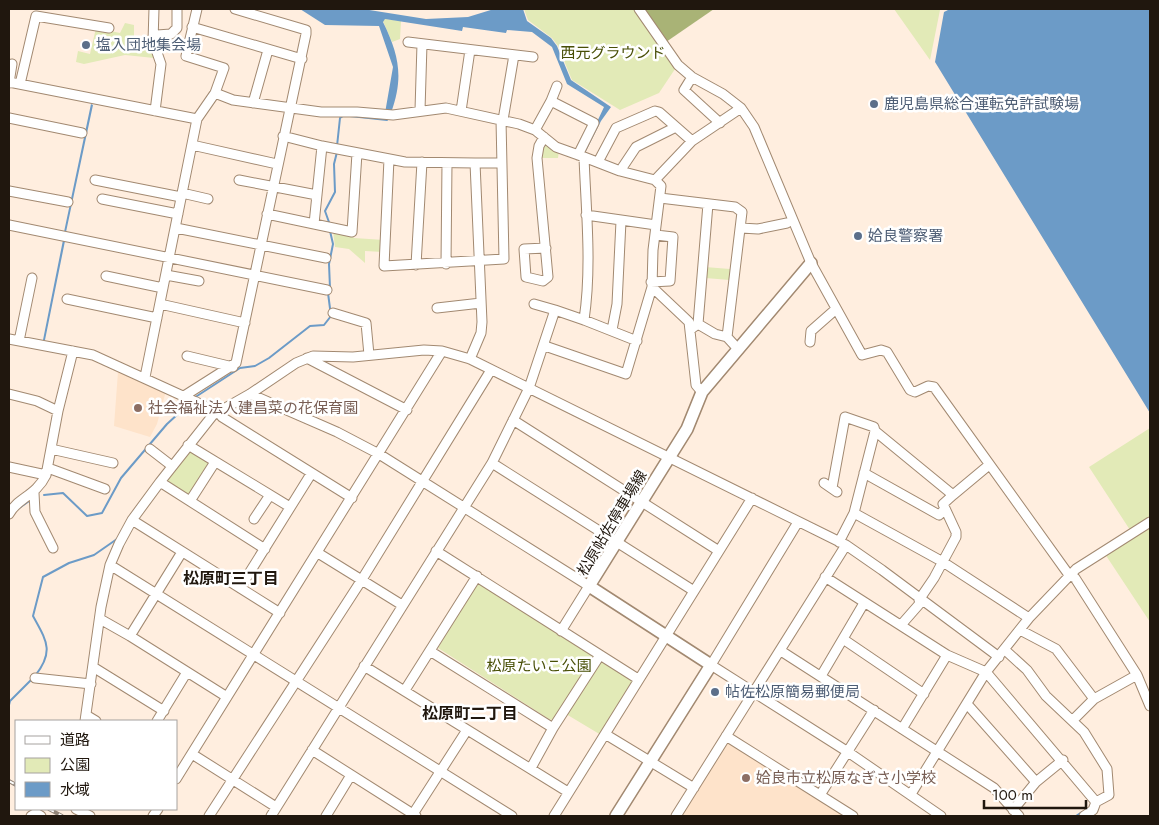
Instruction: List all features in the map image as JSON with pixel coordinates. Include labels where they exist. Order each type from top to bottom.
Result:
[{"type":"main road","name":"松原帖佐停車場線","points":[[711,664],[589,586],[687,429],[702,392],[810,264]]},
{"type":"main road","points":[[616,816],[711,664]]},
{"type":"street","points":[[154,9],[153,41],[161,64],[154,111]]},
{"type":"street","points":[[153,41],[158,35],[171,34],[177,28],[177,9]]},
{"type":"street","points":[[145,377],[176,228],[196,119],[216,93],[224,68],[186,56],[197,9]]},
{"type":"street","points":[[184,396],[233,367],[236,363],[289,108],[302,59],[306,30],[235,9]]},
{"type":"street","points":[[639,9],[670,57],[692,77],[723,94],[741,108],[754,127],[810,264],[862,355],[881,350],[886,352],[910,390],[915,392],[928,386],[934,387],[1069,575],[1075,578],[1101,615],[1137,675],[1150,706]]},
{"type":"street","points":[[20,84],[36,16],[109,28]]},
{"type":"street","points":[[192,27],[302,59]]},
{"type":"street","points":[[408,42],[533,57]]},
{"type":"street","points":[[420,110],[422,44]]},
{"type":"street","points":[[253,103],[268,50]]},
{"type":"street","points":[[461,111],[470,50]]},
{"type":"street","points":[[389,159],[384,266],[446,264],[504,259],[502,120],[514,55]]},
{"type":"street","points":[[12,64],[9,82],[196,119]]},
{"type":"street","points":[[692,77],[684,90],[720,123]]},
{"type":"street","points":[[535,130],[558,86]]},
{"type":"street","points":[[216,93],[233,100],[289,108],[393,115],[446,108],[502,120],[535,130],[556,147],[620,171],[655,180],[660,186],[660,198],[652,284],[626,374],[545,346]]},
{"type":"street","points":[[551,101],[594,123],[581,156],[586,215],[588,292],[584,320]]},
{"type":"street","points":[[655,180],[692,141],[741,108]]},
{"type":"street","points":[[598,162],[616,128],[655,111],[660,112],[692,141]]},
{"type":"street","points":[[9,118],[82,133]]},
{"type":"street","points":[[620,171],[636,147],[676,127]]},
{"type":"street","points":[[283,136],[322,146],[389,159],[475,164],[502,163]]},
{"type":"street","points":[[544,137],[539,146],[537,158],[546,248]]},
{"type":"street","points":[[192,146],[278,164]]},
{"type":"street","points":[[314,224],[322,146]]},
{"type":"street","points":[[268,214],[352,232],[357,153]]},
{"type":"street","points":[[416,265],[422,162]]},
{"type":"street","points":[[446,264],[447,163]]},
{"type":"street","points":[[470,359],[481,333],[475,164]]},
{"type":"street","points":[[95,180],[208,199]]},
{"type":"street","points":[[239,180],[317,195]]},
{"type":"street","points":[[9,191],[68,202]]},
{"type":"street","points":[[660,198],[740,208],[742,212],[727,337]]},
{"type":"street","points":[[102,199],[178,214]]},
{"type":"street","points":[[702,392],[696,385],[695,327],[708,204]]},
{"type":"street","points":[[586,215],[621,220],[673,237],[670,281],[652,284]]},
{"type":"street","points":[[612,330],[617,304],[621,220]]},
{"type":"street","points":[[741,228],[758,229],[787,223]]},
{"type":"street","points":[[9,224],[327,290]]},
{"type":"street","points":[[176,228],[326,258]]},
{"type":"street","points":[[166,275],[200,281]]},
{"type":"street","points":[[106,276],[164,288]]},
{"type":"street","points":[[20,341],[32,278]]},
{"type":"street","points":[[652,284],[695,327],[727,337],[738,349]]},
{"type":"street","points":[[67,299],[158,318]]},
{"type":"street","points":[[437,308],[481,303]]},
{"type":"street","points":[[160,304],[245,323]]},
{"type":"street","points":[[534,304],[556,310],[637,340]]},
{"type":"street","points":[[810,342],[811,331],[836,309]]},
{"type":"street","points":[[271,816],[492,462],[529,388],[556,310]]},
{"type":"street","points":[[333,313],[366,323],[369,355]]},
{"type":"street","points":[[9,339],[93,356],[145,377],[218,412],[222,417],[352,498]]},
{"type":"street","points":[[86,718],[100,619],[110,565],[132,520],[188,444],[218,412],[307,358],[325,355],[369,355],[424,350],[442,351],[470,359],[842,544],[882,570],[920,600],[1027,670],[1046,696],[1084,732],[1107,769],[1108,795],[1095,810],[1084,816]]},
{"type":"street","points":[[9,514],[15,506],[34,493],[47,471],[58,411],[74,351]]},
{"type":"street","points":[[178,776],[442,351]]},
{"type":"street","points":[[187,356],[233,367]]},
{"type":"street","points":[[307,358],[407,410]]},
{"type":"street","points":[[209,816],[361,581],[491,370]]},
{"type":"street","points":[[9,394],[36,400],[58,411]]},
{"type":"street","points":[[250,394],[337,432],[379,454],[589,586],[561,631]]},
{"type":"street","points":[[824,483],[834,490],[845,417],[874,427],[875,431],[953,495]]},
{"type":"street","points":[[513,420],[719,551]]},
{"type":"street","points":[[676,816],[781,651],[825,577],[842,544],[854,513],[875,431]]},
{"type":"street","points":[[188,444],[290,507]]},
{"type":"street","points":[[51,449],[113,463]]},
{"type":"street","points":[[150,449],[172,466]]},
{"type":"street","points":[[190,501],[215,462]]},
{"type":"street","points":[[492,462],[694,591]]},
{"type":"street","points":[[901,624],[920,600],[943,562],[956,532],[943,504],[989,465]]},
{"type":"street","points":[[9,467],[47,471],[105,489]]},
{"type":"street","points":[[864,472],[939,515],[945,509]]},
{"type":"street","points":[[240,588],[311,474]]},
{"type":"street","points":[[160,482],[265,549]]},
{"type":"street","points":[[34,493],[35,512],[53,548]]},
{"type":"street","points":[[254,519],[270,495]]},
{"type":"street","points":[[554,816],[752,498]]},
{"type":"street","points":[[854,513],[943,562],[1029,618]]},
{"type":"street","points":[[132,520],[280,612]]},
{"type":"street","points":[[798,522],[711,664],[848,752],[940,816]]},
{"type":"street","points":[[911,794],[986,672],[1029,618],[1069,575],[1150,522]]},
{"type":"street","points":[[436,551],[638,679]]},
{"type":"street","points":[[130,636],[182,552]]},
{"type":"street","points":[[318,553],[402,605]]},
{"type":"street","points":[[110,565],[512,816]]},
{"type":"street","points":[[405,690],[477,576]]},
{"type":"street","points":[[825,577],[947,654],[986,672],[1063,760],[1095,810]]},
{"type":"street","points":[[821,676],[864,603]]},
{"type":"street","points":[[100,619],[227,697]]},
{"type":"street","points":[[1020,630],[1056,649],[1094,699]]},
{"type":"street","points":[[843,639],[924,694]]},
{"type":"street","points":[[430,651],[553,728]]},
{"type":"street","points":[[781,651],[994,788],[1016,813],[1036,782],[1063,760]]},
{"type":"street","points":[[531,768],[553,728],[600,654]]},
{"type":"street","points":[[902,729],[947,654]]},
{"type":"street","points":[[364,666],[568,792]]},
{"type":"street","points":[[93,667],[164,711]]},
{"type":"street","points":[[158,720],[187,672]]},
{"type":"street","points":[[1073,720],[1094,699],[1137,675]]},
{"type":"street","points":[[35,678],[91,684]]},
{"type":"street","points":[[967,704],[1036,782]]},
{"type":"street","points":[[820,795],[874,710]]},
{"type":"street","points":[[312,750],[415,815],[440,771],[467,730]]},
{"type":"street","points":[[605,734],[694,788]]},
{"type":"street","points":[[726,736],[853,816]]},
{"type":"street","points":[[192,754],[276,807]]},
{"type":"street","points":[[329,815],[351,775]]},
{"type":"street","points":[[78,810],[90,816]]},
{"type":"street","points":[[31,816],[36,813],[41,816]]},
{"type":"shaded area","name":"社会福祉法人建昌菜の花保育園","points":[[120,370],[166,391],[157,424],[150,437],[114,426],[118,372]]},
{"type":"shaded area","name":"姶良市立松原なぎさ小学校","points":[[728,740],[847,816],[681,816]]},
{"type":"green space","name":"西元グラウンド","points":[[524,9],[637,9],[677,66],[659,93],[620,110],[572,80],[558,46],[552,38],[528,20]]},
{"type":"green space","points":[[644,9],[714,9],[666,42]]},
{"type":"green space","points":[[894,9],[942,9],[940,10],[930,60]]},
{"type":"green space","points":[[385,19],[401,21],[400,39],[392,42],[383,21]]},
{"type":"green space","points":[[125,23],[134,25],[134,49],[151,50],[154,58],[125,55],[84,64],[76,62],[78,51],[90,54],[96,28],[120,33]]},
{"type":"green space","points":[[546,142],[559,151],[558,158],[540,158],[543,144]]},
{"type":"green space","points":[[333,231],[351,234],[354,238],[384,240],[383,252],[365,251],[365,263],[349,249],[335,247]]},
{"type":"green space","points":[[705,267],[730,269],[730,280],[705,278]]},
{"type":"green space","points":[[1150,428],[1150,518],[1130,530],[1089,467]]},
{"type":"green space","points":[[188,448],[209,460],[210,465],[190,497],[163,481]]},
{"type":"green space","points":[[1150,526],[1150,622],[1105,554]]},
{"type":"green space","name":"松原たいこ公園","points":[[478,581],[592,653],[595,658],[556,721],[549,719],[438,648]]},
{"type":"green space","points":[[600,659],[635,681],[601,735],[566,714]]},
{"type":"water","points":[[300,9],[363,9],[426,19],[468,17],[494,9],[523,9],[527,21],[551,38],[557,46],[571,80],[611,107],[601,121],[585,153],[583,152],[604,107],[567,84],[552,47],[532,32],[507,30],[506,33],[463,27],[462,31],[385,19],[383,22],[396,56],[398,77],[391,113],[385,113],[393,67],[379,26],[325,25]]},
{"type":"water","points":[[950,9],[1150,9],[1150,413],[935,62],[944,12]]},
{"type":"water","points":[[91,104],[93,105],[66,232],[64,232]]},
{"type":"water","points":[[63,240],[65,241],[45,340],[43,340]]},
{"type":"waterway","points":[[337,146],[340,118],[343,116]]},
{"type":"waterway","points":[[350,116],[387,120]]},
{"type":"waterway","points":[[330,225],[325,211],[335,192],[334,164],[337,152]]},
{"type":"waterway","points":[[330,231],[333,244],[329,264],[330,288]]},
{"type":"waterway","points":[[197,396],[240,368],[255,366],[269,358],[310,326],[324,325],[331,316],[328,293]]},
{"type":"waterway","points":[[44,495],[63,493],[87,516],[102,513],[121,478],[167,424],[190,403]]},
{"type":"waterway","points":[[15,511],[32,499]]},
{"type":"waterway","points":[[35,676],[47,652],[45,639],[33,616],[43,577],[69,563],[94,555],[117,539]]},
{"type":"waterway","points":[[9,705],[10,701],[32,679]]},
{"type":"waterway","points":[[1076,816],[1082,812]]},
{"type":"railway","points":[[9,781],[15,784]]},
{"type":"railway","points":[[51,810],[62,816]]},
{"type":"place","name":"塩入団地集会場","points":[[86,45]]},
{"type":"place","name":"鹿児島県総合運転免許試験場","points":[[874,104]]},
{"type":"place","name":"姶良警察署","points":[[858,236]]},
{"type":"place","name":"社会福祉法人建昌菜の花保育園","points":[[138,408]]},
{"type":"place","name":"帖佐松原簡易郵便局","points":[[715,692]]},
{"type":"place","name":"姶良市立松原なぎさ小学校","points":[[746,778]]},
{"type":"district","name":"松原町三丁目","points":[[231,578]]},
{"type":"district","name":"松原町二丁目","points":[[470,713]]}]
